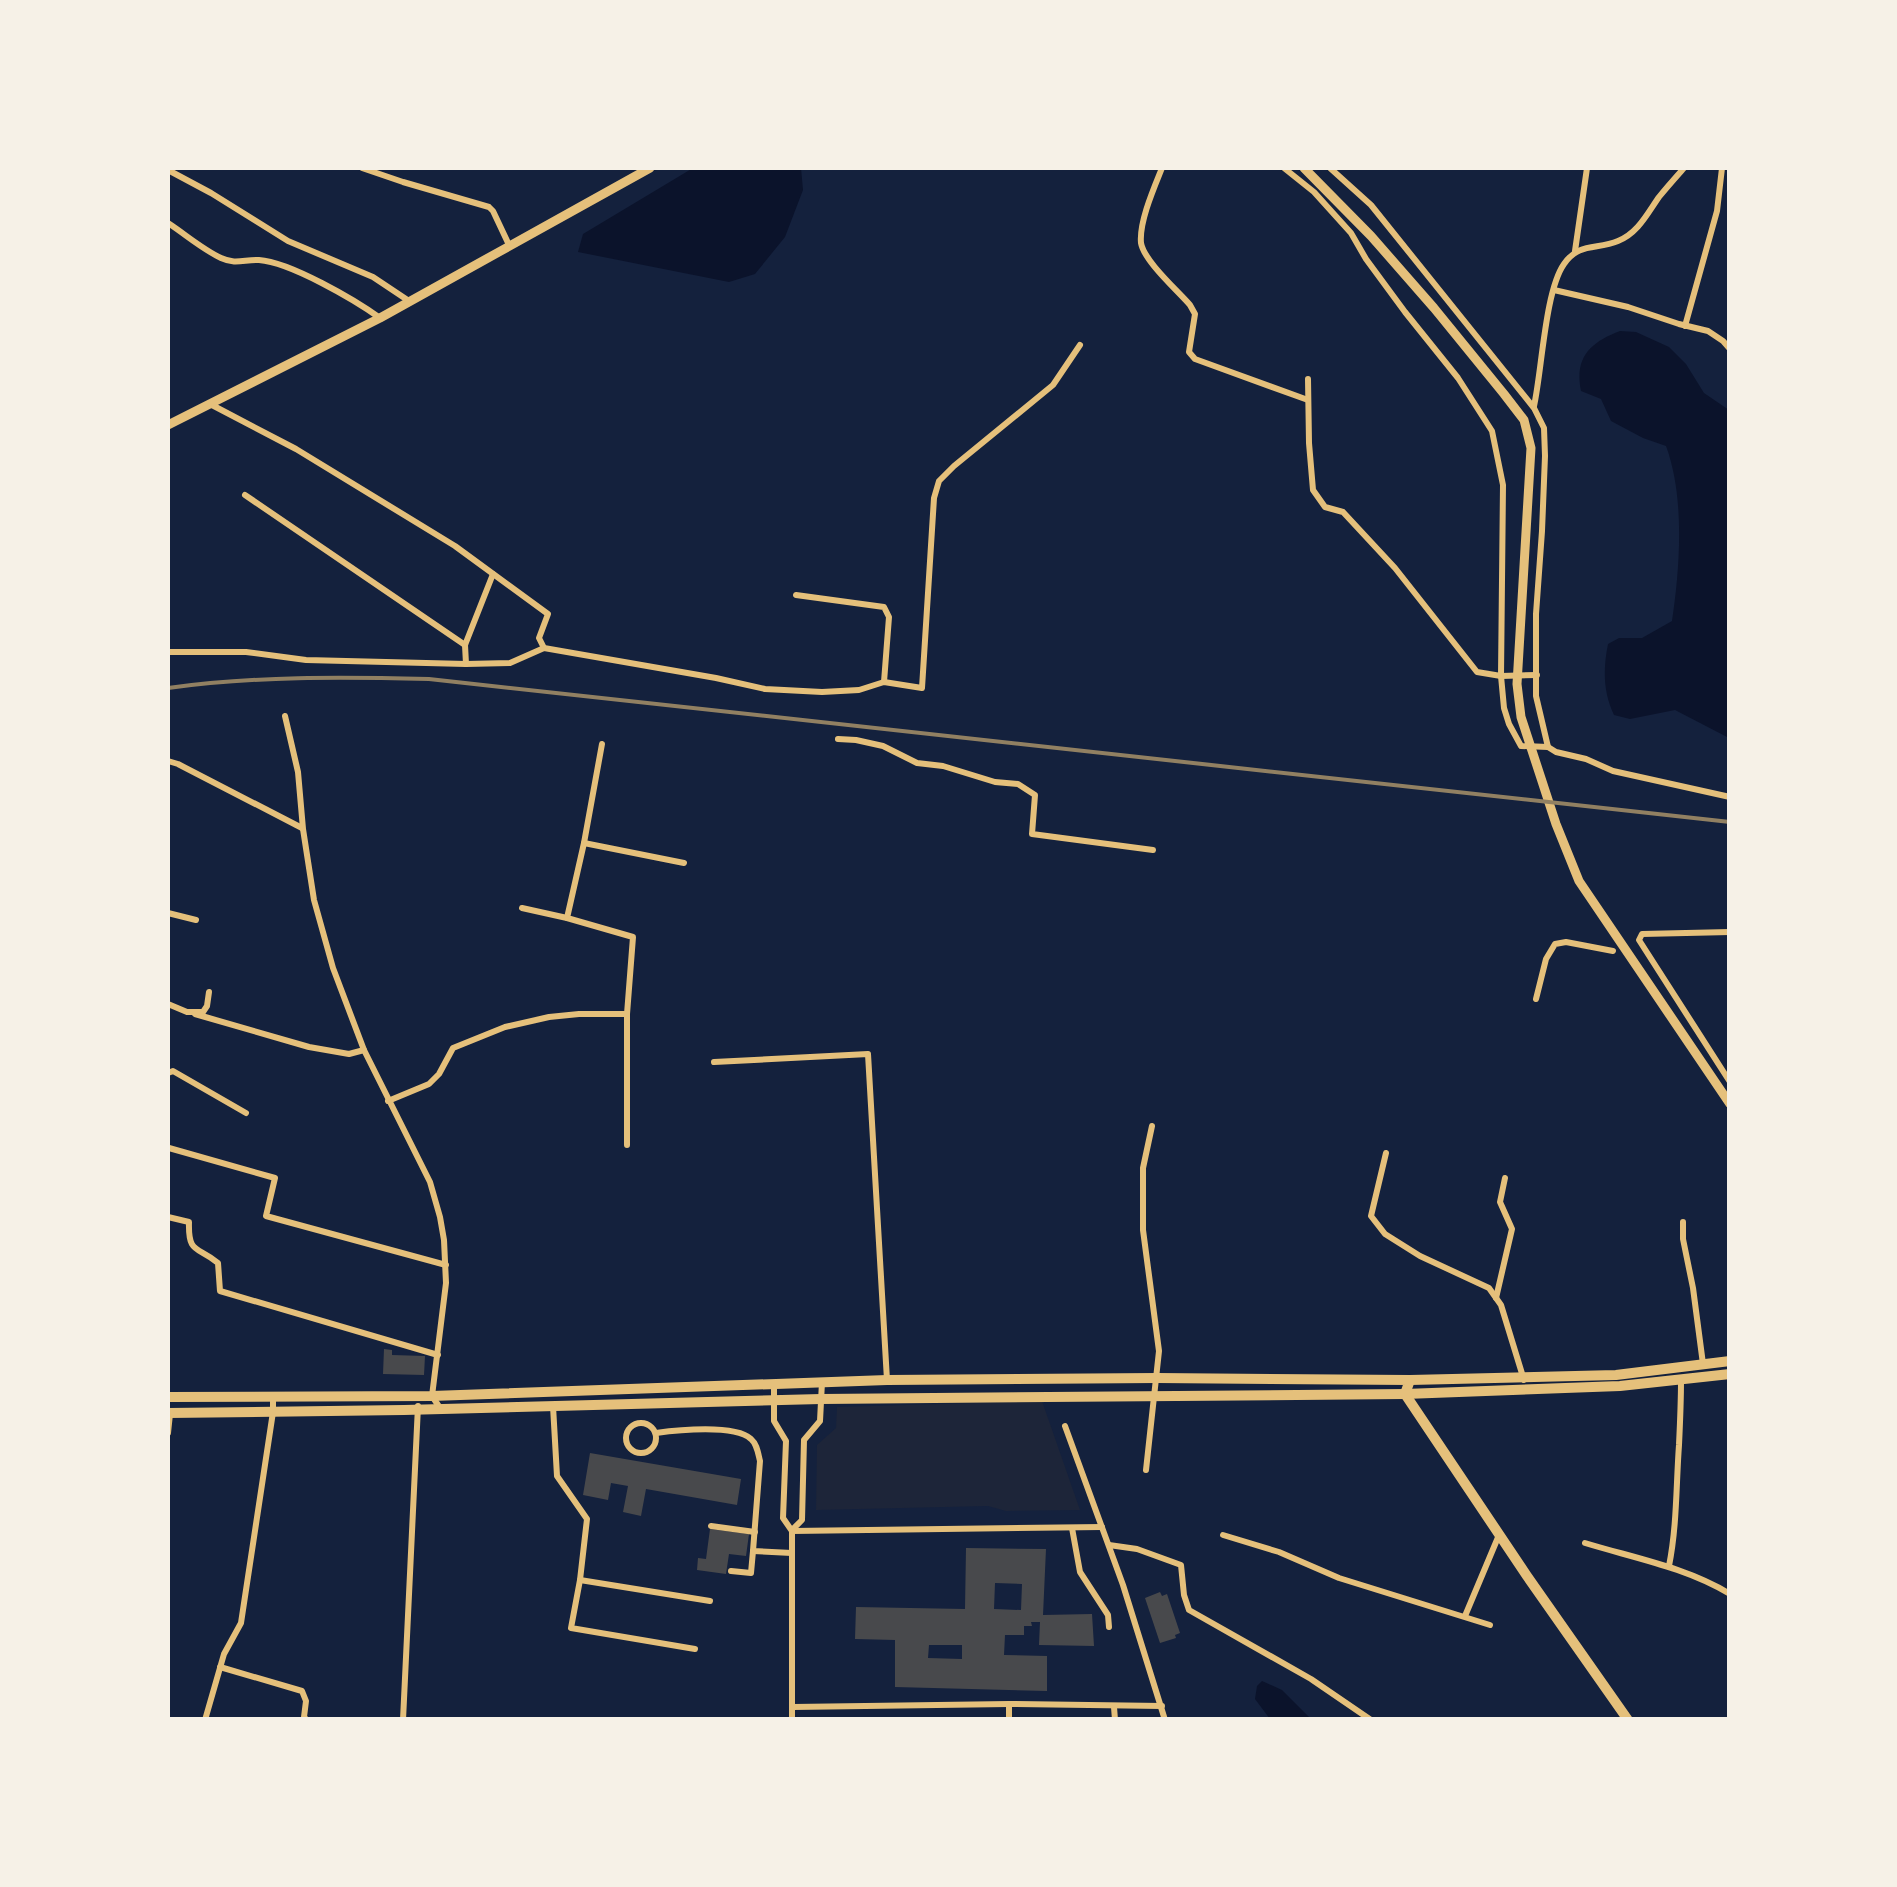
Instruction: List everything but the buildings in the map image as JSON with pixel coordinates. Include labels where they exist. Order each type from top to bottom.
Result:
[{"type":"main road","points":[[168,425],[380,318],[650,168]]},
{"type":"main road","points":[[1304,168],[1434,308],[1524,420],[1532,448],[1518,684],[1521,717],[1579,881],[1730,1104]]},
{"type":"main road","points":[[169,1413],[1405,1394],[1730,1361]]},
{"type":"main road","points":[[168,1397],[432,1396],[822,1381],[1047,1378],[1410,1380],[1620,1386],[1730,1374]]},
{"type":"main road","points":[[1405,1394],[1410,1380]]},
{"type":"main road","points":[[1405,1394],[1628,1720]]},
{"type":"street","points":[[362,168],[489,207],[509,246]]},
{"type":"street","points":[[1162,168],[1146,209],[1142,244],[1147,256],[1195,314],[1189,352],[1308,400]]},
{"type":"street","points":[[1284,168],[1314,192],[1350,233],[1405,312],[1458,378],[1492,431],[1503,484],[1501,676],[1504,708],[1521,746],[1548,746],[1613,771],[1730,796]]},
{"type":"street","points":[[1330,168],[1371,205],[1534,408],[1544,428],[1536,696],[1548,746]]},
{"type":"street","points":[[1575,252],[1588,168]]},
{"type":"street","points":[[1534,408],[1554,290],[1566,260],[1580,248],[1621,240],[1636,230],[1684,168]]},
{"type":"street","points":[[1684,326],[1717,211],[1722,168]]},
{"type":"street","points":[[168,170],[288,241],[373,277],[409,301]]},
{"type":"street","points":[[168,223],[221,258],[238,264],[258,260],[295,270],[380,318]]},
{"type":"street","points":[[1554,290],[1708,331],[1730,349]]},
{"type":"street","points":[[168,652],[246,652],[306,660],[466,664],[510,663],[544,648],[764,689],[860,690],[884,682],[922,688],[934,498],[940,482],[954,466],[1053,385],[1080,345]]},
{"type":"street","points":[[1308,380],[1313,490],[1319,500],[1326,507],[1343,512],[1395,568],[1476,672],[1537,675]]},
{"type":"street","points":[[210,404],[296,449],[455,546],[548,614],[539,638],[544,648]]},
{"type":"street","points":[[246,495],[465,645]]},
{"type":"street","points":[[466,664],[465,645],[493,574]]},
{"type":"street","points":[[796,595],[884,607],[890,616],[884,682]]},
{"type":"street","points":[[285,716],[298,772],[314,900],[333,968],[364,1050],[430,1182],[440,1217],[446,1264],[444,1311],[432,1396],[440,1409]]},
{"type":"street","points":[[838,738],[882,746],[917,762],[995,782],[1018,784],[1035,795],[1032,834],[1153,850]]},
{"type":"street","points":[[567,918],[602,744]]},
{"type":"street","points":[[168,761],[303,828]]},
{"type":"street","points":[[584,844],[684,862]]},
{"type":"street","points":[[522,908],[633,937],[627,1014],[627,1145]]},
{"type":"street","points":[[168,912],[196,920]]},
{"type":"street","points":[[1730,932],[1642,934],[1639,940],[1726,1069],[1730,1082]]},
{"type":"street","points":[[1536,999],[1546,959],[1555,944],[1566,942],[1613,950]]},
{"type":"street","points":[[195,1014],[207,1006],[209,992]]},
{"type":"street","points":[[168,1004],[309,1046],[348,1054],[364,1050]]},
{"type":"street","points":[[388,1101],[428,1084],[439,1074],[454,1048],[505,1027],[549,1017],[627,1014]]},
{"type":"street","points":[[714,1062],[868,1054],[887,1380]]},
{"type":"street","points":[[168,1073],[173,1071],[246,1113]]},
{"type":"street","points":[[1146,1470],[1159,1351],[1143,1230],[1143,1168],[1152,1126]]},
{"type":"street","points":[[168,1149],[275,1178],[266,1216],[446,1264]]},
{"type":"street","points":[[1386,1153],[1371,1216],[1385,1234],[1420,1256],[1490,1288],[1501,1305],[1525,1384]]},
{"type":"street","points":[[1496,1299],[1512,1228],[1500,1202],[1505,1178]]},
{"type":"street","points":[[168,1216],[188,1222],[188,1240],[198,1252],[218,1264],[220,1291],[438,1356]]},
{"type":"street","points":[[1683,1222],[1703,1365]]},
{"type":"street","points":[[1047,1378],[1054,1397]]},
{"type":"street","points":[[792,1532],[802,1520],[804,1440],[820,1421],[822,1381]]},
{"type":"street","points":[[1669,1566],[1677,1495],[1681,1381]]},
{"type":"street","points":[[774,1383],[774,1420],[786,1440],[783,1518],[792,1532],[792,1720]]},
{"type":"street","points":[[403,1720],[417,1396]]},
{"type":"street","points":[[205,1720],[224,1654],[242,1623],[273,1398]]},
{"type":"street","points":[[554,1406],[557,1476],[587,1519],[571,1628],[694,1648]]},
{"type":"street","points":[[168,1433],[169,1413]]},
{"type":"street","points":[[656,1433],[655,1445],[646,1452],[637,1453],[626,1441],[628,1428],[638,1422],[646,1423],[656,1433],[735,1432],[750,1437],[757,1448],[760,1461],[751,1573],[731,1571]]},
{"type":"street","points":[[1065,1426],[1166,1720]]},
{"type":"street","points":[[711,1526],[755,1532]]},
{"type":"street","points":[[792,1532],[1102,1527]]},
{"type":"street","points":[[1072,1528],[1080,1572],[1108,1615],[1109,1627]]},
{"type":"street","points":[[1466,1616],[1499,1534]]},
{"type":"street","points":[[1224,1536],[1279,1552],[1339,1578],[1490,1625]]},
{"type":"street","points":[[1584,1543],[1669,1566],[1730,1594]]},
{"type":"street","points":[[1109,1545],[1137,1549],[1181,1565],[1188,1610],[1310,1679],[1372,1720]]},
{"type":"street","points":[[753,1550],[792,1553]]},
{"type":"street","points":[[580,1580],[710,1601]]},
{"type":"street","points":[[220,1667],[302,1691],[307,1720]]},
{"type":"street","points":[[1008,1704],[1009,1720]]},
{"type":"street","points":[[1114,1706],[1115,1720]]},
{"type":"street","points":[[793,1707],[1162,1706]]},
{"type":"shaded area","points":[[693,168],[801,168],[803,190],[785,237],[755,274],[729,282],[578,252],[583,234]]},
{"type":"shaded area","points":[[1620,331],[1636,332],[1669,347],[1686,364],[1704,393],[1729,410],[1729,738],[1675,710],[1630,719],[1614,715],[1608,698],[1608,644],[1619,638],[1642,638],[1672,621],[1679,556],[1676,487],[1666,446],[1611,421],[1601,399],[1581,391],[1580,369],[1587,352]]},
{"type":"shaded area","points":[[1042,1401],[1080,1510],[1006,1511],[988,1506],[816,1510],[817,1445],[836,1428],[837,1407]]},
{"type":"shaded area","points":[[1262,1681],[1282,1690],[1311,1719],[1270,1719],[1255,1699]]},
{"type":"railway","points":[[168,688],[265,679],[429,679],[1730,822]]}]
